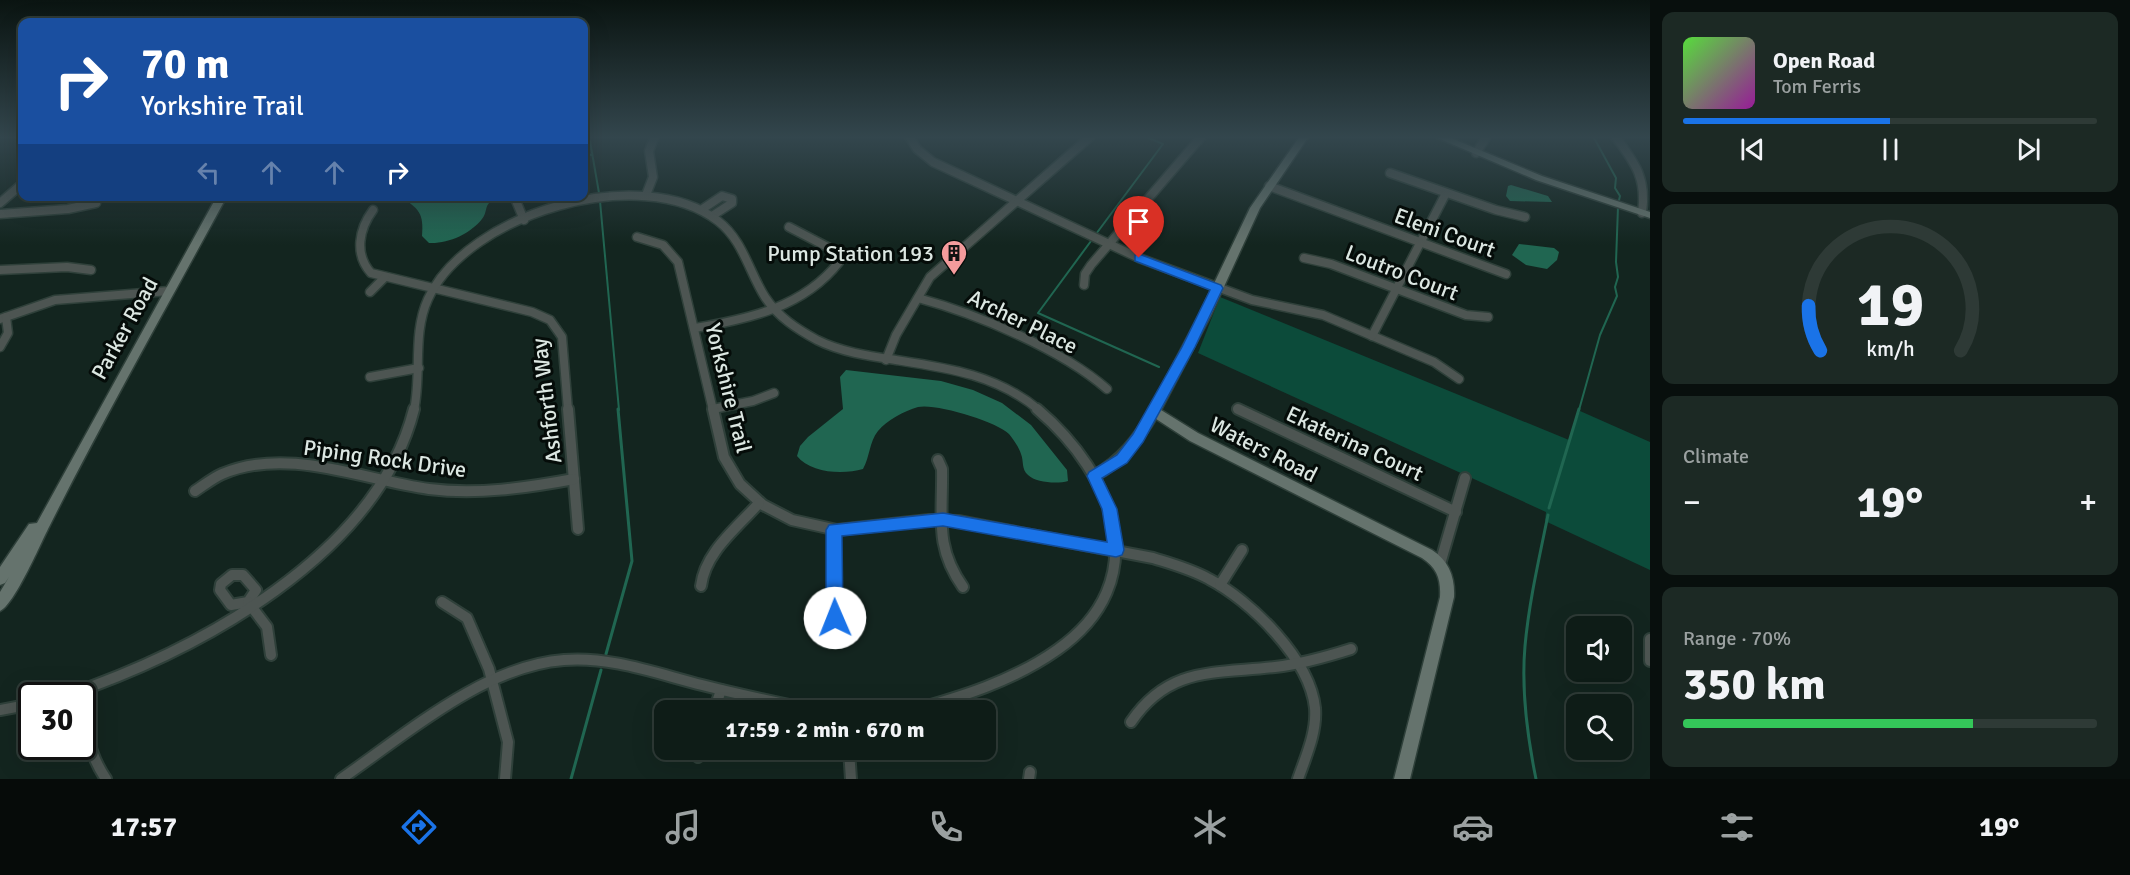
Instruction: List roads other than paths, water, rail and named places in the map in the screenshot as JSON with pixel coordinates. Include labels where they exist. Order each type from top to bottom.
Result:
[{"type":"street","points":[[646,195],[653,177],[652,172]]},
{"type":"street","points":[[955,172],[1108,245],[1252,300],[1315,313],[1434,362],[1459,379]]},
{"type":"street","points":[[886,360],[896,335],[936,271],[1050,172]]},
{"type":"street","points":[[1084,285],[1085,274],[1171,172]]},
{"type":"street","points":[[1094,476],[1122,459],[1154,412],[1250,217],[1279,172]]},
{"type":"street","points":[[1525,172],[1646,214],[1645,182],[1639,172]]},
{"type":"street","points":[[1390,173],[1526,218]]},
{"type":"street","name":"Eleni Court","points":[[1269,186],[1506,274]]},
{"type":"street","points":[[0,203],[18,187]]},
{"type":"street","points":[[1372,336],[1446,193]]},
{"type":"street","points":[[588,198],[611,195],[646,195],[677,201],[712,216],[734,237],[759,290],[772,307],[796,328],[824,344],[857,354],[964,371],[1006,387],[1031,403],[1053,423],[1094,476],[1110,509],[1116,550],[1113,577],[1104,601],[1075,637],[1048,656],[984,688],[945,700]]},
{"type":"street","points":[[701,210],[722,196],[731,198],[732,203],[712,216]]},
{"type":"street","name":"Parker Road","points":[[0,604],[13,584],[168,291],[219,201]]},
{"type":"street","points":[[515,201],[524,220]]},
{"type":"street","points":[[96,685],[153,663],[250,605],[321,551],[368,501],[401,449],[416,408],[421,318],[434,289],[452,265],[496,233],[552,208],[576,201]]},
{"type":"street","points":[[0,214],[68,209],[96,203]]},
{"type":"street","points":[[373,210],[363,226],[360,259],[365,268],[371,273],[434,289]]},
{"type":"street","points":[[695,328],[738,320],[789,302],[809,292],[822,282],[839,262],[838,255],[833,248],[789,227]]},
{"type":"street","name":"Yorkshire Trail","points":[[637,237],[656,241],[672,253],[681,268],[727,465],[744,490],[759,503],[798,522],[834,530],[943,519],[1116,550],[1186,567],[1220,585],[1261,616],[1308,683],[1315,711],[1312,736],[1298,779]]},
{"type":"street","name":"Loutro Court","points":[[1304,258],[1331,264],[1466,315],[1488,317]]},
{"type":"street","points":[[0,270],[67,267],[91,270]]},
{"type":"street","points":[[370,292],[386,277]]},
{"type":"street","name":"Ashforth Way","points":[[434,289],[532,312],[549,318],[558,327],[562,337],[578,529]]},
{"type":"street","points":[[0,347],[8,333],[3,318],[55,300],[168,291]]},
{"type":"street","name":"Archer Place","points":[[918,298],[964,311],[1087,371],[1107,389]]},
{"type":"street","points":[[370,377],[419,368]]},
{"type":"street","points":[[713,410],[753,401],[774,393]]},
{"type":"street","name":"Ekaterina Court","points":[[1238,409],[1455,512]]},
{"type":"street","name":"Waters Road","points":[[1154,412],[1194,437],[1428,554],[1440,564]]},
{"type":"street","points":[[938,460],[942,469],[945,554],[963,587]]},
{"type":"street","name":"Piping Rock Drive","points":[[195,491],[228,471],[267,465],[313,466],[428,489],[490,491],[526,488],[574,478]]},
{"type":"street","points":[[1402,779],[1447,597],[1447,580],[1440,564],[1465,478]]},
{"type":"street","name":"Parker Road","points":[[0,579],[65,482]]},
{"type":"street","points":[[701,586],[703,570],[716,549],[759,503]]},
{"type":"street","points":[[834,530],[835,618]]},
{"type":"street","points":[[1220,585],[1242,550]]},
{"type":"street","points":[[442,602],[459,611],[472,627],[493,680],[508,742],[505,779]]},
{"type":"street","points":[[250,605],[267,627],[271,655]]},
{"type":"street","points":[[1650,639],[1650,661]]},
{"type":"street","points":[[1131,722],[1144,701],[1153,692],[1176,681],[1215,672],[1296,663],[1350,649]]},
{"type":"street","points":[[341,779],[457,699],[493,680],[526,668],[564,660],[615,663],[767,700]]},
{"type":"street","points":[[718,700],[721,690]]},
{"type":"street","points":[[0,710],[18,707]]},
{"type":"street","points":[[95,760],[106,779]]},
{"type":"street","points":[[850,760],[851,779]]},
{"type":"waterway","points":[[595,172],[599,193]]},
{"type":"waterway","points":[[1096,234],[1142,172]]},
{"type":"waterway","points":[[1613,172],[1616,178],[1615,188],[1620,196],[1619,200]]},
{"type":"waterway","points":[[600,201],[619,410]]},
{"type":"waterway","points":[[1579,410],[1600,335],[1617,296],[1615,287],[1618,277],[1616,262],[1618,207]]},
{"type":"waterway","points":[[1091,241],[1038,313],[1159,367]]},
{"type":"waterway","points":[[606,654],[632,561],[618,409]]},
{"type":"waterway","points":[[1549,508],[1579,409]]},
{"type":"waterway","points":[[1536,779],[1526,713],[1524,663],[1532,597],[1548,515]]},
{"type":"waterway","points":[[571,779],[601,670]]},
{"type":"place","name":"Pump Station 193","points":[[954,276]]}]
